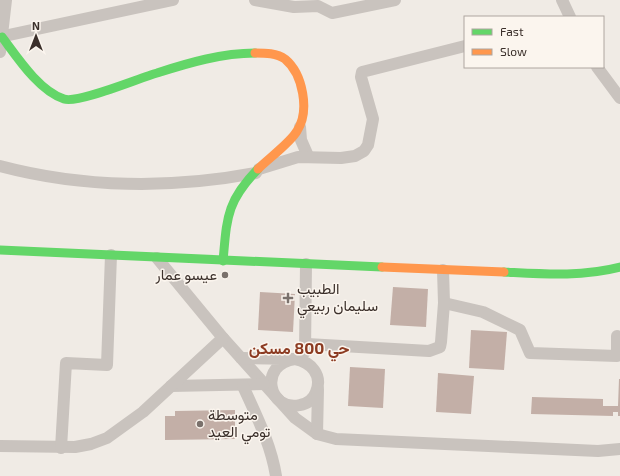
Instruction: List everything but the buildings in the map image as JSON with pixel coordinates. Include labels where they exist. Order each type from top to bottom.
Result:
[{"type":"main road","points":[[1,37],[19,60],[52,93],[63,100],[73,100],[88,96],[195,61],[258,52],[272,53],[283,58],[294,71],[302,89],[303,107],[300,127],[293,137],[277,150],[234,198],[230,208],[223,261]]},
{"type":"main road","points":[[0,250],[544,274],[596,273],[620,267]]},
{"type":"street","points":[[0,52],[6,0]]},
{"type":"street","points":[[1,37],[173,0]]},
{"type":"street","points":[[255,0],[294,7],[323,3],[332,12],[395,0]]},
{"type":"street","points":[[562,0],[570,16]]},
{"type":"street","points":[[0,166],[28,173],[116,184],[202,181],[257,171],[308,156],[342,158],[355,156],[364,151],[368,145],[373,119],[361,77],[362,72],[464,46]]},
{"type":"street","points":[[598,68],[620,98]]},
{"type":"street","points":[[300,127],[301,140],[308,156]]},
{"type":"street","points":[[60,448],[66,363],[107,365],[111,255]]},
{"type":"street","points":[[157,258],[223,338],[294,418],[317,434],[336,439],[598,450],[620,449]]},
{"type":"street","points":[[299,360],[306,344],[306,264]]},
{"type":"street","points":[[306,344],[429,351],[436,350],[440,347],[441,342],[444,302],[443,270]]},
{"type":"street","points":[[444,302],[483,312],[520,330],[530,353],[616,356],[617,336],[620,337]]},
{"type":"street","points":[[0,446],[60,448],[91,444],[107,438],[143,412],[223,338]]},
{"type":"street","points":[[241,358],[299,360],[310,365],[316,372],[318,379],[317,434]]},
{"type":"street","points":[[299,360],[283,362],[274,370],[271,378],[271,386],[276,398],[290,406],[303,405],[310,401],[318,387]]},
{"type":"street","points":[[171,386],[243,386],[264,384]]},
{"type":"street","points":[[243,386],[273,458],[276,476]]},
{"type":"traffic: fast","points":[[2,37],[37,81],[55,95],[71,100],[109,90],[193,62],[243,53],[255,53]]},
{"type":"traffic: fast","points":[[223,261],[227,222],[230,211],[240,191],[258,169]]},
{"type":"traffic: fast","points":[[0,250],[382,267]]},
{"type":"traffic: fast","points":[[504,272],[577,274],[620,267]]},
{"type":"traffic: slow","points":[[255,53],[275,54],[285,59],[291,66],[300,83],[304,103],[301,123],[297,131],[285,145],[258,169]]},
{"type":"traffic: slow","points":[[382,267],[504,272]]},
{"type":"place","name":"عيسو عمار","points":[[225,275]]},
{"type":"place","name":"الطبيب سليمان ربيعي","points":[[288,298]]},
{"type":"place","name":"متوسطة تومي العيد","points":[[200,424]]},
{"type":"district","name":"حي 800 مسكن","points":[[299,348]]}]
